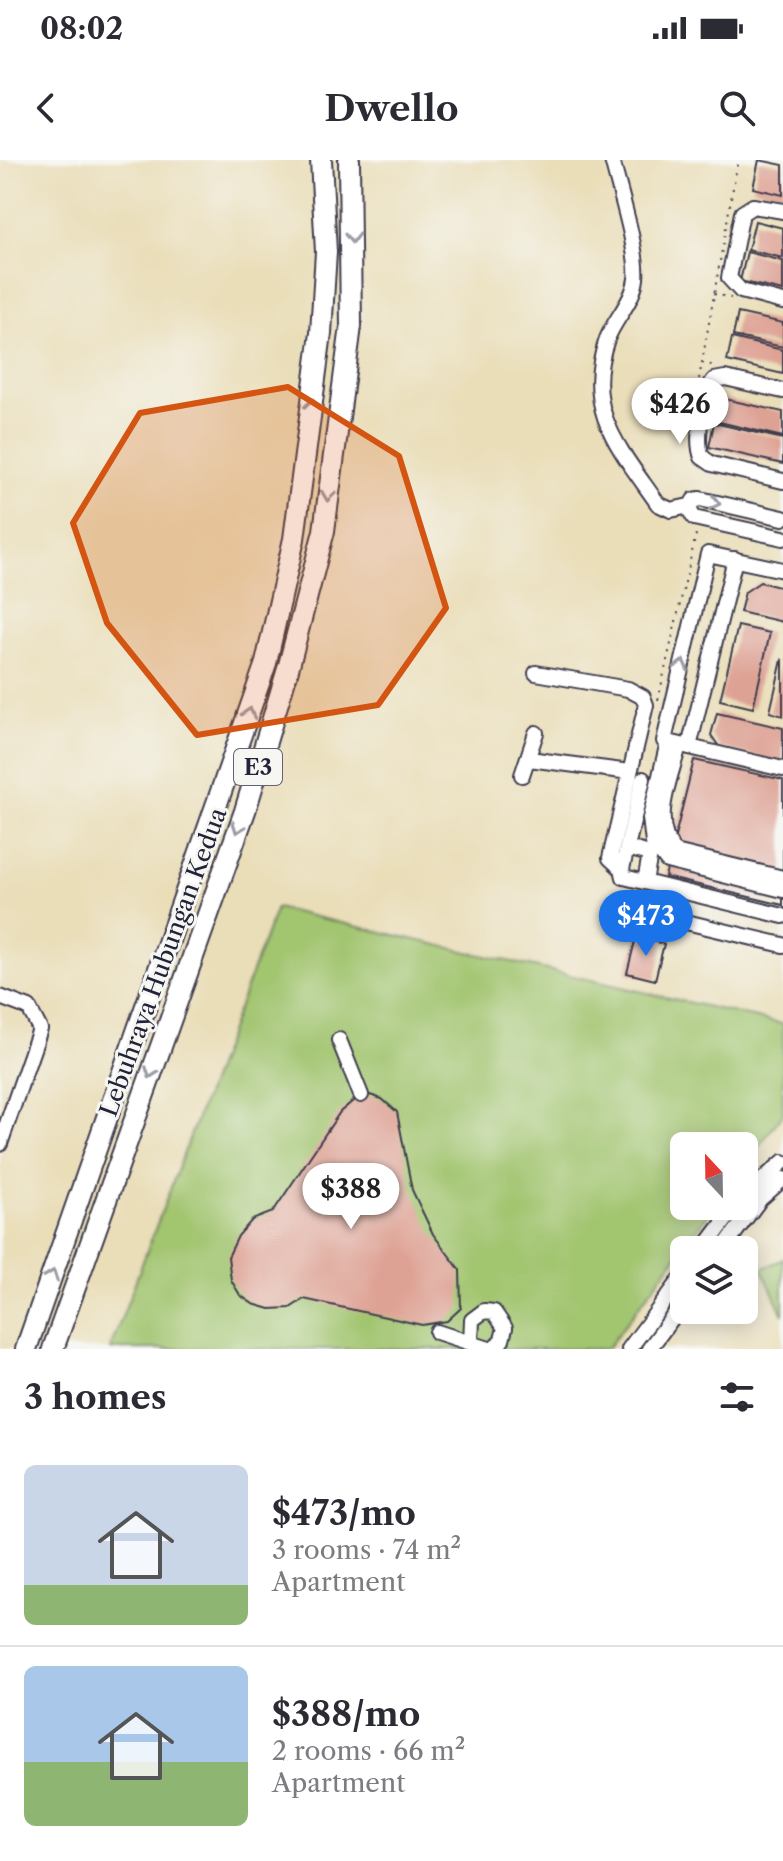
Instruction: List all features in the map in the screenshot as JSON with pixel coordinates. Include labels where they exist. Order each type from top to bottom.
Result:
[{"type":"highway","name":"Lebuhraya Hubungan Kedua","points":[[26,1349],[266,663],[294,539],[321,333],[326,252],[321,160]]},
{"type":"highway","name":"Lebuhraya Hubungan Kedua","points":[[53,1349],[245,811],[288,669],[324,531],[351,326],[349,160]]},
{"type":"street","points":[[612,160],[637,273],[633,293],[611,329],[601,361],[597,393],[601,415],[658,504],[671,510],[689,506],[700,499],[783,518]]},
{"type":"street","points":[[778,210],[753,206],[742,213],[729,278],[741,291],[783,302]]},
{"type":"street","points":[[783,391],[719,378],[710,384],[699,445],[702,457],[712,464],[783,481]]},
{"type":"street","points":[[689,506],[694,518],[783,538]]},
{"type":"street","points":[[783,570],[711,553],[707,557],[695,608],[679,744],[661,820],[665,840],[675,852],[783,878]]},
{"type":"street","points":[[735,559],[721,614],[679,744],[650,818],[653,843],[667,861],[783,890]]},
{"type":"street","points":[[695,608],[721,614]]},
{"type":"street","points":[[536,673],[628,689],[643,697],[646,705],[622,869],[624,877],[783,916]]},
{"type":"street","points":[[522,775],[536,733]]},
{"type":"street","points":[[679,744],[783,769]]},
{"type":"street","points":[[529,759],[636,776]]},
{"type":"street","points":[[622,869],[610,858],[636,776]]},
{"type":"street","points":[[627,848],[650,854],[645,882]]},
{"type":"street","points":[[686,922],[783,945]]},
{"type":"street","points":[[0,997],[29,1008],[40,1029],[0,1144]]},
{"type":"street","points":[[339,1040],[361,1095]]},
{"type":"street","points":[[758,1184],[783,1162]]},
{"type":"street","points":[[732,1236],[760,1199],[783,1179]]},
{"type":"street","points":[[629,1349],[670,1294]]},
{"type":"street","points":[[437,1332],[471,1343],[491,1349],[502,1340],[505,1328],[494,1312],[484,1311],[472,1320],[471,1343]]},
{"type":"street","points":[[649,1349],[670,1321]]},
{"type":"path","points":[[697,391],[738,160]]},
{"type":"highlighted area","points":[[288,387],[399,456],[446,608],[378,705],[197,735],[107,623],[73,523],[140,413]]},
{"type":"green space","points":[[276,908],[783,1024],[783,1114],[758,1147],[758,1132],[670,1132],[670,1220],[704,1220],[692,1236],[670,1236],[670,1265],[607,1349],[110,1349]]},
{"type":"green space","points":[[783,1259],[783,1315],[762,1269]]},
{"type":"building","points":[[759,160],[783,165],[783,195],[753,188]]},
{"type":"building","points":[[755,221],[783,228],[783,258],[748,250]]},
{"type":"building","points":[[747,252],[783,261],[783,291],[740,281]]},
{"type":"building","points":[[738,313],[783,323],[783,347],[733,336]]},
{"type":"building","points":[[732,338],[783,350],[783,374],[727,361]]},
{"type":"building","points":[[720,398],[783,412],[783,437],[715,421]]},
{"type":"building","points":[[714,423],[783,439],[783,464],[709,447]]},
{"type":"building","points":[[760,582],[783,588],[783,622],[740,612],[745,592]]},
{"type":"building","points":[[738,626],[770,633],[753,708],[720,700]]},
{"type":"building","points":[[783,661],[783,716],[770,712]]},
{"type":"building","points":[[717,713],[783,728],[783,762],[720,748],[711,735]]},
{"type":"building","points":[[694,760],[783,780],[783,905],[665,877]]},
{"type":"building","points":[[636,937],[664,944],[655,980],[627,973]]},
{"type":"building","points":[[370,1095],[382,1099],[397,1112],[412,1190],[433,1234],[460,1270],[461,1308],[447,1321],[422,1325],[304,1299],[290,1308],[270,1309],[253,1304],[240,1295],[231,1280],[228,1257],[238,1236],[252,1220],[273,1212],[340,1112],[353,1101]]}]
